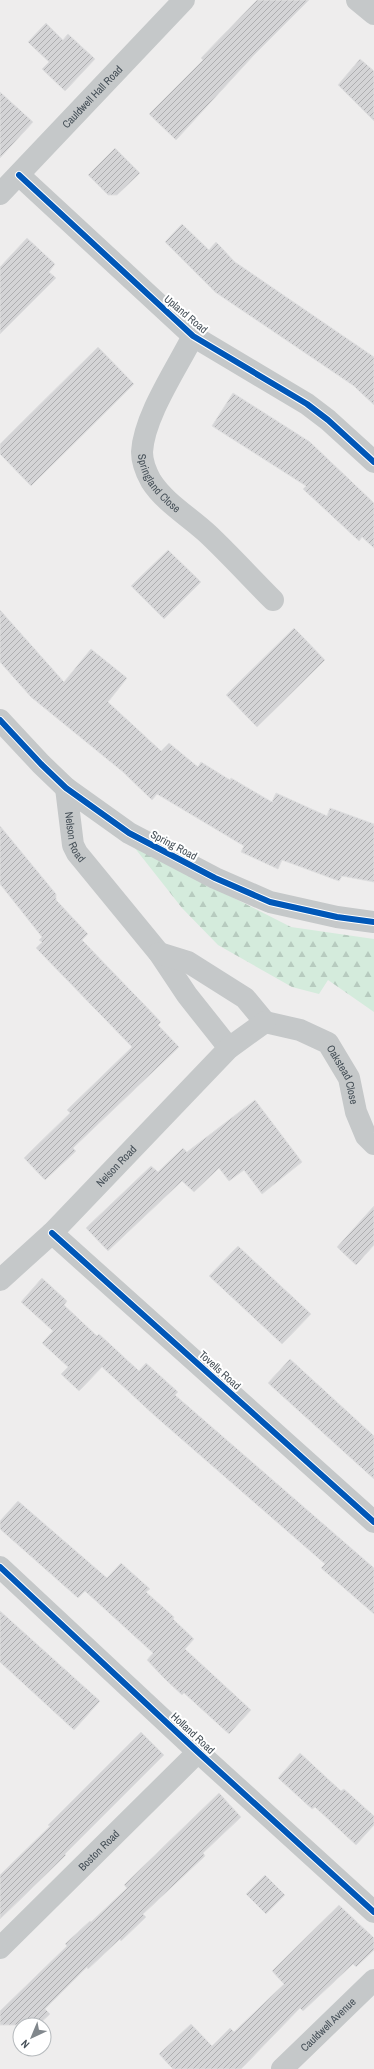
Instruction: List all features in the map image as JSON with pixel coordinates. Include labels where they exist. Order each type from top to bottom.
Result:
[{"type":"street","name":"Cauldwell Hall Road","points":[[0,194],[184,0]]},
{"type":"street","points":[[357,0],[374,14]]},
{"type":"street","name":"Upland Road","points":[[19,175],[194,336],[307,404],[328,420],[374,462]]},
{"type":"street","name":"Springland Close","points":[[194,336],[155,409],[145,435],[142,453],[144,467],[151,481],[164,497],[208,534],[273,600]]},
{"type":"street","name":"Spring Road","points":[[0,720],[41,764],[66,788],[129,832],[215,878],[270,902],[337,918],[374,922]]},
{"type":"street","name":"Nelson Road","points":[[66,788],[69,818],[75,849],[159,953],[187,995],[229,1048]]},
{"type":"street","points":[[159,953],[188,962],[245,998],[265,1022]]},
{"type":"street","name":"Nelson Road","points":[[0,1280],[52,1233],[229,1048],[265,1022]]},
{"type":"street","name":"Oakstead Close","points":[[265,1022],[300,1030],[328,1043],[349,1078],[356,1112],[366,1136],[374,1144]]},
{"type":"street","name":"Tovells Road","points":[[52,1233],[374,1522]]},
{"type":"street","name":"Holland Road","points":[[0,1567],[198,1752],[374,1912]]},
{"type":"street","name":"Boston Road","points":[[0,1948],[198,1752]]},
{"type":"street","name":"Cauldwell Avenue","points":[[282,2069],[374,1980]]},
{"type":"green space","points":[[134,847],[291,927],[374,939],[374,1012],[328,980],[319,994],[292,987],[218,945],[182,908]]},
{"type":"building","points":[[257,0],[309,0],[253,56],[176,140],[149,114],[203,60],[201,58]]},
{"type":"building","points":[[46,23],[63,40],[68,34],[95,59],[65,91],[42,69],[49,62],[28,42]]},
{"type":"building","points":[[360,59],[374,71],[374,121],[338,85]]},
{"type":"building","points":[[0,92],[33,122],[0,158]]},
{"type":"building","points":[[115,148],[140,173],[117,195],[108,195],[88,175]]},
{"type":"building","points":[[182,224],[209,250],[216,242],[235,262],[374,357],[374,405],[354,386],[215,292],[165,242]]},
{"type":"building","points":[[27,238],[55,264],[49,272],[56,278],[0,334],[0,267]]},
{"type":"building","points":[[98,347],[134,384],[31,486],[0,454],[0,444]]},
{"type":"building","points":[[233,393],[310,442],[374,503],[374,548],[362,537],[359,541],[303,489],[306,486],[212,426]]},
{"type":"building","points":[[168,550],[201,582],[164,619],[131,586]]},
{"type":"building","points":[[0,610],[64,682],[91,649],[127,678],[108,702],[161,751],[169,743],[198,767],[201,762],[230,780],[231,778],[272,802],[276,793],[327,816],[330,808],[374,824],[374,882],[342,876],[339,881],[282,860],[278,869],[241,852],[244,846],[157,794],[152,800],[123,772],[31,697],[0,662]]},
{"type":"building","points":[[294,628],[325,660],[257,727],[226,695]]},
{"type":"building","points":[[0,826],[56,894],[56,900],[88,934],[82,940],[161,1022],[158,1025],[179,1047],[73,1148],[76,1151],[45,1180],[24,1158],[70,1113],[67,1110],[132,1047],[36,948],[42,942],[39,940],[42,937],[0,884]]},
{"type":"building","points":[[255,1100],[302,1162],[262,1194],[244,1170],[229,1181],[219,1168],[194,1192],[182,1181],[108,1251],[86,1228],[151,1166],[158,1172],[183,1148],[187,1152]]},
{"type":"building","points":[[374,1206],[374,1245],[356,1265],[337,1247]]},
{"type":"building","points":[[238,1246],[311,1314],[282,1344],[209,1276]]},
{"type":"building","points":[[42,1278],[67,1301],[64,1305],[97,1336],[99,1334],[139,1371],[146,1363],[178,1392],[175,1395],[374,1568],[374,1614],[321,1568],[325,1564],[155,1416],[102,1367],[79,1391],[61,1374],[68,1367],[42,1343],[53,1331],[21,1302]]},
{"type":"building","points":[[290,1359],[374,1436],[374,1479],[268,1383]]},
{"type":"building","points":[[18,1501],[107,1578],[121,1563],[150,1589],[146,1592],[174,1617],[173,1619],[194,1639],[185,1649],[251,1710],[229,1734],[184,1693],[182,1695],[165,1679],[147,1660],[153,1653],[85,1591],[78,1598],[0,1529],[0,1521]]},
{"type":"building","points":[[0,1611],[100,1701],[74,1730],[0,1662]]},
{"type":"building","points":[[141,1732],[164,1755],[65,1854],[66,1855],[0,1919],[0,1875],[50,1826],[48,1825]]},
{"type":"building","points":[[300,1753],[341,1791],[344,1789],[374,1816],[374,1825],[356,1845],[315,1807],[312,1809],[278,1778]]},
{"type":"building","points":[[219,1793],[241,1817],[203,1853],[205,1856],[143,1914],[146,1917],[88,1969],[87,1967],[45,2009],[50,2014],[47,2017],[12,2017],[12,2025],[0,2025],[0,2011],[67,1946],[65,1944],[127,1888],[124,1885]]},
{"type":"building","points":[[265,1875],[285,1895],[266,1914],[246,1894]]},
{"type":"building","points":[[339,1905],[374,1938],[374,1950],[356,1967],[353,1964],[303,2011],[300,2008],[241,2069],[173,2069],[159,2054],[191,2024],[212,2046],[230,2028],[234,2032],[284,1984],[272,1971]]},
{"type":"cycle path","points":[[19,175],[193,336],[307,404],[328,420],[374,462]]},
{"type":"cycle path","points":[[0,720],[41,764],[66,788],[129,833],[215,878],[270,902],[337,917],[374,922]]},
{"type":"cycle path","points":[[52,1233],[374,1522]]},
{"type":"cycle path","points":[[0,1567],[198,1752],[374,1912]]}]
